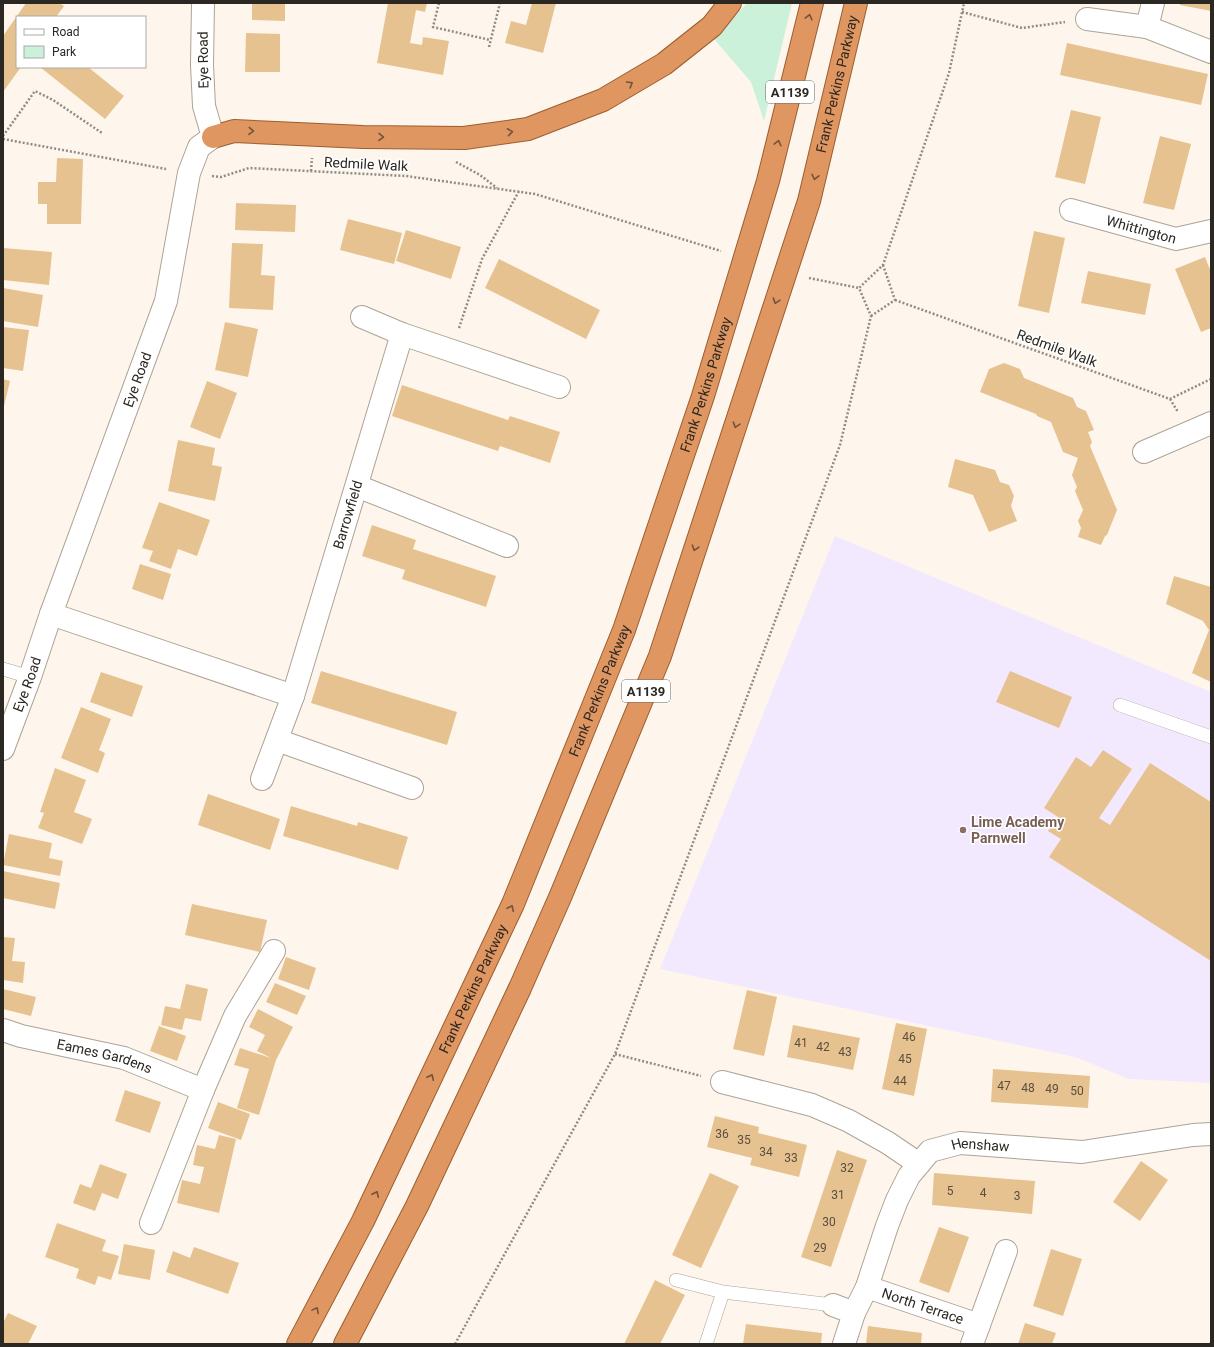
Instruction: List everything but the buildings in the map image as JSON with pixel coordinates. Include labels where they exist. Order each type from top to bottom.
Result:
[{"type":"highway","points":[[213,137],[234,130],[364,137],[464,138],[528,129],[603,100],[664,64],[712,26],[730,3]]},
{"type":"highway","name":"Frank Perkins Parkway","points":[[298,1344],[363,1221],[513,904],[624,630],[703,396],[768,181],[812,3]]},
{"type":"highway","name":"Frank Perkins Parkway","points":[[345,1344],[417,1206],[520,988],[561,895],[660,656],[809,200],[856,3]]},
{"type":"street","name":"Eye Road","points":[[3,749],[166,301],[189,173],[199,147],[213,137],[204,106],[202,65],[203,3]]},
{"type":"street","points":[[1147,27],[1153,3]]},
{"type":"street","points":[[1088,18],[1147,27],[1211,52]]},
{"type":"street","name":"Whittington","points":[[1071,210],[1176,239],[1211,231]]},
{"type":"street","points":[[362,318],[402,334],[559,387]]},
{"type":"street","name":"Barrowfield","points":[[262,779],[293,696],[402,334]]},
{"type":"street","points":[[1144,452],[1211,423]]},
{"type":"street","points":[[357,486],[507,546]]},
{"type":"street","points":[[51,614],[293,696]]},
{"type":"street","points":[[277,740],[412,788]]},
{"type":"street","points":[[150,1223],[203,1090],[235,1016],[274,951]]},
{"type":"street","name":"Eames Gardens","points":[[3,1030],[21,1036],[124,1058],[203,1090]]},
{"type":"street","points":[[722,1082],[812,1105],[849,1121],[888,1143],[919,1164]]},
{"type":"street","name":"Henshaw","points":[[844,1344],[854,1313],[867,1287],[897,1200],[909,1176],[930,1151],[960,1143],[1082,1152],[1186,1136],[1211,1134]]},
{"type":"street","name":"North Terrace","points":[[867,1287],[976,1334],[1006,1251]]},
{"type":"street","points":[[833,1305],[854,1313]]},
{"type":"lane","points":[[3,669],[30,677]]},
{"type":"lane","points":[[1120,705],[1211,737]]},
{"type":"lane","points":[[676,1280],[723,1292],[833,1305]]},
{"type":"lane","points":[[706,1344],[723,1292]]},
{"type":"path","points":[[439,3],[433,27],[490,40]]},
{"type":"path","points":[[489,46],[500,3]]},
{"type":"path","points":[[859,288],[883,265],[948,73],[964,3]]},
{"type":"path","points":[[962,12],[1022,28],[1088,18]]},
{"type":"path","points":[[3,136],[35,91],[53,100],[102,133]]},
{"type":"path","points":[[441,138],[443,155],[480,175],[498,189]]},
{"type":"path","name":"Redmile Walk","points":[[3,139],[189,173],[221,177],[249,168],[406,176],[536,194],[722,252]]},
{"type":"path","points":[[452,350],[482,259],[519,192]]},
{"type":"path","points":[[871,316],[895,300],[883,265]]},
{"type":"path","points":[[808,277],[859,288]]},
{"type":"path","points":[[455,1344],[615,1054],[840,445],[871,316],[859,288]]},
{"type":"path","name":"Redmile Walk","points":[[895,300],[1170,399],[1211,379]]},
{"type":"path","points":[[615,1054],[722,1082]]},
{"type":"shaded area","name":"Lime Academy Parnwell","points":[[835,536],[1211,692],[1211,1083],[1129,1079],[1075,1057],[660,969]]},
{"type":"green space","points":[[747,3],[792,3],[764,121],[751,82],[714,39]]},
{"type":"place","name":"Lime Academy Parnwell","points":[[963,830]]}]
